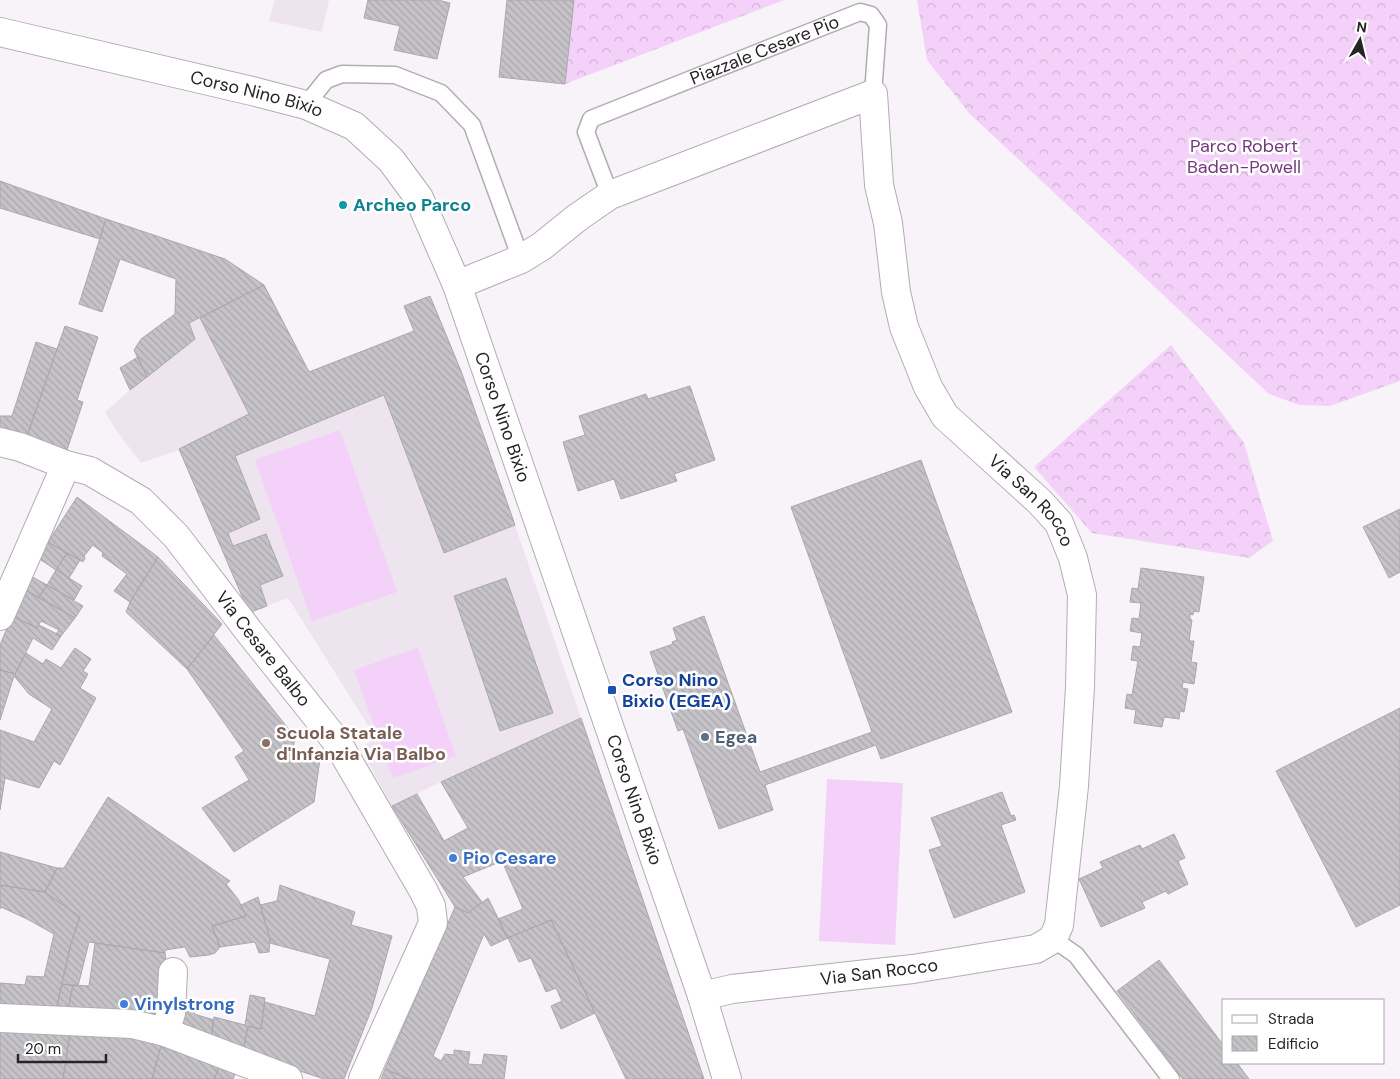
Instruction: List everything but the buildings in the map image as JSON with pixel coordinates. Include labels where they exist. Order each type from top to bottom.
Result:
[{"type":"street","name":"Corso Nino Bixio","points":[[0,32],[256,92],[306,106],[354,126],[391,160],[419,198],[457,285],[702,996],[727,1079]]},
{"type":"street","points":[[457,285],[521,259],[542,246],[610,196],[873,94]]},
{"type":"street","name":"Via San Rocco","points":[[702,996],[732,989],[913,969],[1036,949],[1052,939],[1059,925],[1074,786],[1080,687],[1082,596],[1073,558],[1060,523],[1040,502],[945,416],[928,387],[904,327],[896,292],[888,223],[879,185],[873,94]]},
{"type":"street","name":"Via Cesare Balbo","points":[[0,442],[20,447],[66,465],[90,471],[141,501],[176,536],[337,742],[432,906],[432,923],[363,1079]]},
{"type":"street","points":[[0,616],[66,465]]},
{"type":"street","points":[[165,1032],[171,1013],[173,972]]},
{"type":"street","points":[[0,1018],[132,1024],[165,1032],[288,1079]]},
{"type":"lane","name":"Piazzale Cesare Pio","points":[[610,196],[586,132],[591,119],[860,12],[871,15],[878,25],[873,94]]},
{"type":"lane","points":[[306,106],[326,80],[342,74],[395,75],[441,94],[472,125],[521,259]]},
{"type":"lane","points":[[1052,939],[1076,955],[1170,1079]]},
{"type":"shaded area","points":[[275,0],[329,0],[322,32],[269,21]]},
{"type":"shaded area","points":[[264,285],[310,372],[414,331],[404,306],[430,296],[515,525],[581,718],[392,806],[360,748],[376,738],[288,598],[251,612],[244,601],[179,450],[141,463],[115,429],[105,412],[195,339],[189,323]]},
{"type":"green space","points":[[574,0],[784,0],[565,84]]},
{"type":"green space","name":"Parco Robert Baden-Powell","points":[[917,0],[1400,0],[1400,381],[1330,406],[1299,405],[1269,394],[969,113],[927,60]]},
{"type":"green space","points":[[1171,345],[1244,443],[1273,541],[1249,558],[1092,533],[1034,467]]},
{"type":"green space","points":[[340,430],[397,592],[312,621],[255,460]]},
{"type":"green space","points":[[418,648],[456,756],[393,778],[354,670]]},
{"type":"green space","points":[[827,779],[903,783],[895,945],[819,941]]},
{"type":"place","name":"Archeo Parco","points":[[343,205]]},
{"type":"place","name":"Corso Nino Bixio (EGEA)","points":[[612,690]]},
{"type":"place","name":"Egea","points":[[705,737]]},
{"type":"place","name":"Scuola Statale d'Infanzia Via Balbo","points":[[266,743]]},
{"type":"place","name":"Pio Cesare","points":[[453,858]]},
{"type":"place","name":"Vinylstrong","points":[[124,1004]]}]
